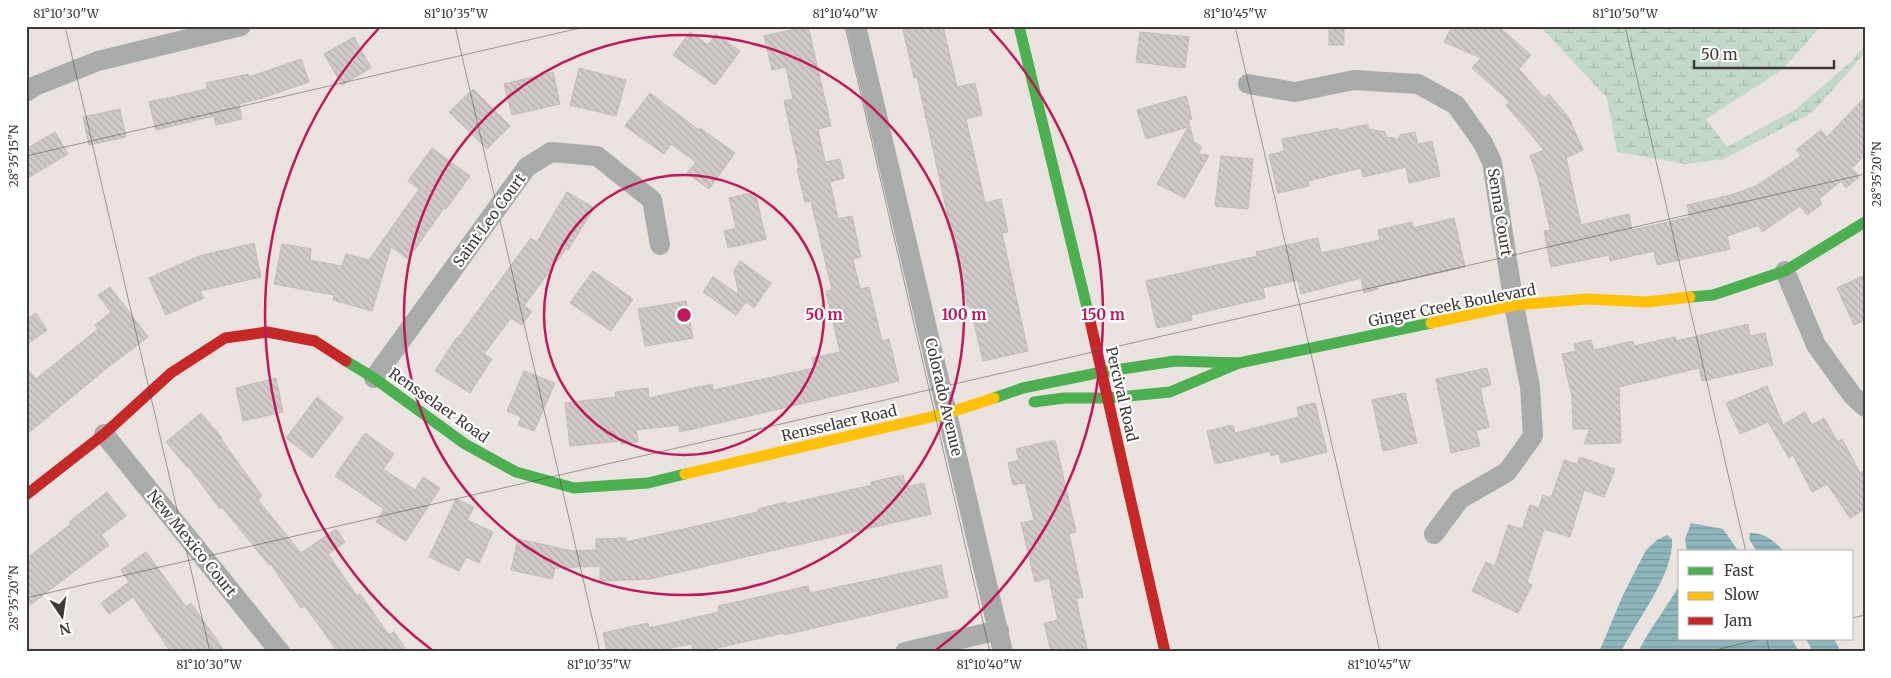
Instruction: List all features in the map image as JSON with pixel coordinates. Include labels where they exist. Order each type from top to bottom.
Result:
[{"type":"street","points":[[26,92],[35,86],[98,61],[241,26]]},
{"type":"street","name":"Colorado Avenue","points":[[856,26],[1004,652]]},
{"type":"street","name":"Percival Road","points":[[1019,26],[1102,372],[1165,652]]},
{"type":"street","name":"Senna Court","points":[[1248,84],[1295,92],[1354,80],[1418,84],[1456,105],[1483,144],[1492,162],[1514,305],[1530,387],[1533,436],[1508,472],[1460,499],[1434,534]]},
{"type":"street","name":"Saint Leo Court","points":[[374,378],[526,167],[551,152],[597,156],[652,200],[660,245]]},
{"type":"street","name":"Ginger Creek Boulevard","points":[[1108,398],[1170,392],[1239,364],[1514,305],[1588,299],[1647,302],[1713,296],[1785,271],[1865,222]]},
{"type":"street","points":[[1785,271],[1816,345],[1852,395],[1865,407]]},
{"type":"street","name":"Rensselaer Road","points":[[26,495],[104,434],[171,373],[225,338],[267,332],[315,341],[374,378],[465,444],[516,472],[574,488],[648,483],[948,413],[1023,388],[1102,372]]},
{"type":"street","name":"Ginger Creek Boulevard","points":[[1102,372],[1175,361],[1239,364]]},
{"type":"street","points":[[1026,403],[1064,398],[1108,398]]},
{"type":"street","name":"Rensselaer Road","points":[[948,413],[1006,406]]},
{"type":"street","name":"New Mexico Court","points":[[104,434],[280,652]]},
{"type":"street","points":[[905,652],[999,630]]},
{"type":"green space","points":[[1540,26],[1821,26],[1782,70],[1706,119],[1727,147],[1796,109],[1852,61],[1865,45],[1865,53],[1813,112],[1724,159],[1686,164],[1617,152],[1607,98]]},
{"type":"water","points":[[1691,523],[1723,529],[1738,550],[1687,550],[1685,539]]},
{"type":"water","points":[[1750,533],[1760,534],[1769,538],[1782,550],[1756,550],[1749,539]]},
{"type":"water","points":[[1667,535],[1672,539],[1671,553],[1661,582],[1653,597],[1621,652],[1599,652],[1623,595],[1646,550],[1657,540]]},
{"type":"water","points":[[1678,587],[1678,640],[1793,640],[1799,652],[1638,652]]},
{"type":"water","points":[[1807,640],[1835,640],[1841,652],[1813,652]]},
{"type":"building","points":[[808,26],[831,126],[818,129],[825,162],[840,159],[844,178],[830,182],[838,219],[852,216],[861,257],[853,259],[860,289],[869,287],[882,341],[889,339],[899,381],[680,432],[679,425],[636,430],[638,442],[621,444],[621,441],[570,446],[565,403],[616,397],[615,392],[648,388],[649,398],[712,384],[713,390],[814,368],[812,358],[840,352],[826,291],[832,290],[811,201],[805,202],[784,101],[793,99],[786,67],[772,70],[764,36]]},
{"type":"building","points":[[918,26],[943,26],[957,87],[975,83],[982,115],[966,119],[985,203],[1001,199],[1008,232],[1002,233],[1028,351],[983,361],[970,307],[968,307],[917,77],[914,78],[903,30]]},
{"type":"building","points":[[1329,26],[1344,26],[1344,45],[1329,45]]},
{"type":"building","points":[[1452,26],[1498,26],[1531,55],[1519,69],[1544,98],[1549,94],[1569,118],[1583,150],[1566,158],[1581,225],[1629,214],[1632,230],[1690,217],[1687,205],[1731,195],[1756,186],[1801,156],[1796,150],[1821,130],[1827,137],[1865,97],[1865,155],[1852,168],[1859,177],[1846,188],[1841,181],[1819,199],[1822,204],[1807,215],[1800,206],[1762,232],[1759,225],[1727,236],[1730,249],[1657,265],[1654,251],[1610,261],[1609,255],[1551,267],[1544,231],[1550,230],[1538,177],[1530,156],[1544,150],[1506,105],[1510,102],[1472,68],[1481,58],[1444,42]]},
{"type":"building","points":[[690,32],[708,45],[716,34],[740,51],[715,85],[673,55]]},
{"type":"building","points":[[1140,32],[1189,37],[1185,68],[1136,62]]},
{"type":"building","points":[[354,37],[371,68],[342,85],[324,54]]},
{"type":"building","points":[[301,59],[309,82],[239,104],[242,119],[216,125],[214,116],[156,130],[149,102],[207,89],[206,83],[248,74],[249,77]]},
{"type":"building","points":[[579,68],[626,80],[616,116],[570,105]]},
{"type":"building","points":[[553,72],[560,104],[512,115],[504,84]]},
{"type":"building","points":[[473,89],[510,126],[487,149],[449,112]]},
{"type":"building","points":[[650,93],[699,130],[700,128],[735,153],[709,189],[687,173],[696,162],[671,144],[664,154],[625,126]]},
{"type":"building","points":[[1186,96],[1192,119],[1188,120],[1194,142],[1202,147],[1198,154],[1209,155],[1185,198],[1157,184],[1188,127],[1146,139],[1137,110]]},
{"type":"building","points":[[120,109],[126,137],[89,145],[83,117]]},
{"type":"building","points":[[1368,124],[1368,129],[1385,132],[1387,138],[1391,137],[1398,140],[1400,135],[1415,132],[1418,144],[1432,141],[1440,176],[1409,183],[1406,167],[1363,177],[1361,168],[1308,181],[1309,186],[1278,193],[1269,155],[1284,151],[1282,139],[1338,128],[1338,131]]},
{"type":"building","points":[[55,132],[68,154],[26,179],[26,149]]},
{"type":"building","points":[[432,148],[470,176],[446,209],[444,208],[408,259],[391,247],[372,311],[333,300],[334,295],[274,284],[282,244],[311,249],[310,260],[342,266],[346,254],[369,260],[419,189],[408,181]]},
{"type":"building","points":[[1221,156],[1253,159],[1248,209],[1215,206]]},
{"type":"building","points":[[567,192],[594,208],[568,250],[566,249],[524,306],[532,311],[522,325],[511,318],[484,354],[492,359],[470,393],[435,371],[457,337],[531,238],[537,242]]},
{"type":"building","points":[[755,192],[766,239],[728,248],[724,231],[736,228],[729,198]]},
{"type":"building","points":[[1454,218],[1465,267],[1377,287],[1378,289],[1364,293],[1361,278],[1301,294],[1298,280],[1263,288],[1265,298],[1191,315],[1192,320],[1157,328],[1146,281],[1257,256],[1256,252],[1318,238],[1321,253],[1380,240],[1378,230],[1412,222],[1413,228]]},
{"type":"building","points":[[254,243],[261,277],[200,291],[204,298],[166,315],[149,278],[199,256]]},
{"type":"building","points":[[740,261],[771,283],[754,308],[746,302],[736,315],[703,292],[713,277],[739,295],[734,271]]},
{"type":"building","points":[[593,271],[633,299],[611,331],[570,303]]},
{"type":"building","points":[[1865,275],[1865,320],[1854,325],[1837,288]]},
{"type":"building","points":[[110,287],[148,337],[107,368],[26,435],[26,367],[36,379],[98,329],[95,325],[111,312],[98,295]]},
{"type":"building","points":[[686,301],[693,338],[645,346],[638,309]]},
{"type":"building","points":[[36,313],[47,330],[26,345],[26,320]]},
{"type":"building","points":[[1748,324],[1750,336],[1765,333],[1773,365],[1702,381],[1699,368],[1619,387],[1621,443],[1584,444],[1590,429],[1573,429],[1572,397],[1562,354],[1576,351],[1574,344],[1591,340],[1594,350],[1633,341],[1634,346],[1675,337],[1676,341]]},
{"type":"building","points":[[1487,368],[1491,385],[1480,388],[1489,427],[1476,431],[1480,446],[1451,453],[1436,379]]},
{"type":"building","points":[[524,371],[555,383],[534,431],[518,425],[521,417],[507,411]]},
{"type":"building","points":[[276,378],[283,412],[243,421],[236,388]]},
{"type":"building","points":[[1767,386],[1783,425],[1805,412],[1812,425],[1824,418],[1838,442],[1842,439],[1860,473],[1865,470],[1865,509],[1850,518],[1827,484],[1812,492],[1793,455],[1789,458],[1768,422],[1740,434],[1726,403]]},
{"type":"building","points":[[1405,393],[1417,443],[1383,451],[1372,400]]},
{"type":"building","points":[[317,397],[343,418],[312,458],[286,438]]},
{"type":"building","points":[[1315,403],[1327,452],[1281,463],[1279,454],[1271,456],[1270,451],[1215,464],[1207,431],[1233,425],[1235,433],[1299,417],[1297,407]]},
{"type":"building","points":[[201,413],[222,438],[262,496],[258,500],[301,553],[336,529],[345,542],[328,554],[357,596],[360,594],[389,635],[394,632],[408,652],[338,652],[305,606],[301,608],[270,563],[269,565],[222,507],[220,509],[188,466],[166,442]]},
{"type":"building","points":[[365,433],[394,454],[383,469],[415,490],[423,477],[440,488],[406,541],[376,522],[384,509],[335,476]]},
{"type":"building","points":[[1055,440],[1076,532],[1069,534],[1083,597],[1076,599],[1088,652],[1051,652],[1044,623],[1058,620],[1049,578],[1035,582],[1021,523],[1034,520],[1025,483],[1013,485],[1008,463],[1019,460],[1016,449]]},
{"type":"building","points":[[1580,457],[1615,469],[1604,497],[1584,490],[1570,537],[1544,529],[1527,582],[1532,585],[1518,613],[1472,591],[1486,562],[1495,566],[1508,525],[1522,529],[1530,505],[1539,508],[1543,495],[1551,498],[1564,460],[1577,464]]},
{"type":"building","points":[[903,475],[906,487],[924,483],[931,514],[650,579],[600,581],[600,566],[555,568],[552,579],[511,570],[518,539],[573,551],[596,550],[596,539],[626,538],[626,542],[758,512],[758,509],[786,502],[787,504],[872,485],[871,482]]},
{"type":"building","points":[[107,492],[126,516],[101,535],[109,545],[26,608],[26,559],[71,524],[69,522]]},
{"type":"building","points":[[456,499],[474,507],[467,520],[493,532],[479,563],[466,557],[459,571],[429,557]]},
{"type":"building","points":[[146,552],[186,607],[191,603],[225,652],[171,652],[133,597],[109,614],[101,603],[129,582],[121,570]]},
{"type":"building","points":[[941,565],[948,597],[784,635],[784,633],[717,648],[718,652],[693,652],[692,644],[652,652],[607,652],[603,633],[648,623],[649,628],[719,612],[718,606],[808,586],[810,593]]},
{"type":"traffic: fast","points":[[1019,26],[1089,316]]},
{"type":"traffic: fast","points":[[1690,297],[1713,295],[1785,271],[1865,222]]},
{"type":"traffic: fast","points":[[1034,402],[1064,398],[1108,398],[1170,392],[1239,363],[1431,323]]},
{"type":"traffic: fast","points":[[346,361],[374,378],[465,444],[516,472],[574,488],[648,483],[685,474]]},
{"type":"traffic: fast","points":[[994,398],[1023,388],[1102,372],[1175,361],[1239,363]]},
{"type":"traffic: slow","points":[[1431,323],[1514,305],[1588,299],[1647,302],[1690,297]]},
{"type":"traffic: slow","points":[[685,474],[948,413],[994,398]]},
{"type":"traffic: jam","points":[[1089,316],[1165,652]]},
{"type":"traffic: jam","points":[[26,495],[104,434],[171,373],[225,338],[267,332],[315,341],[346,361]]}]
